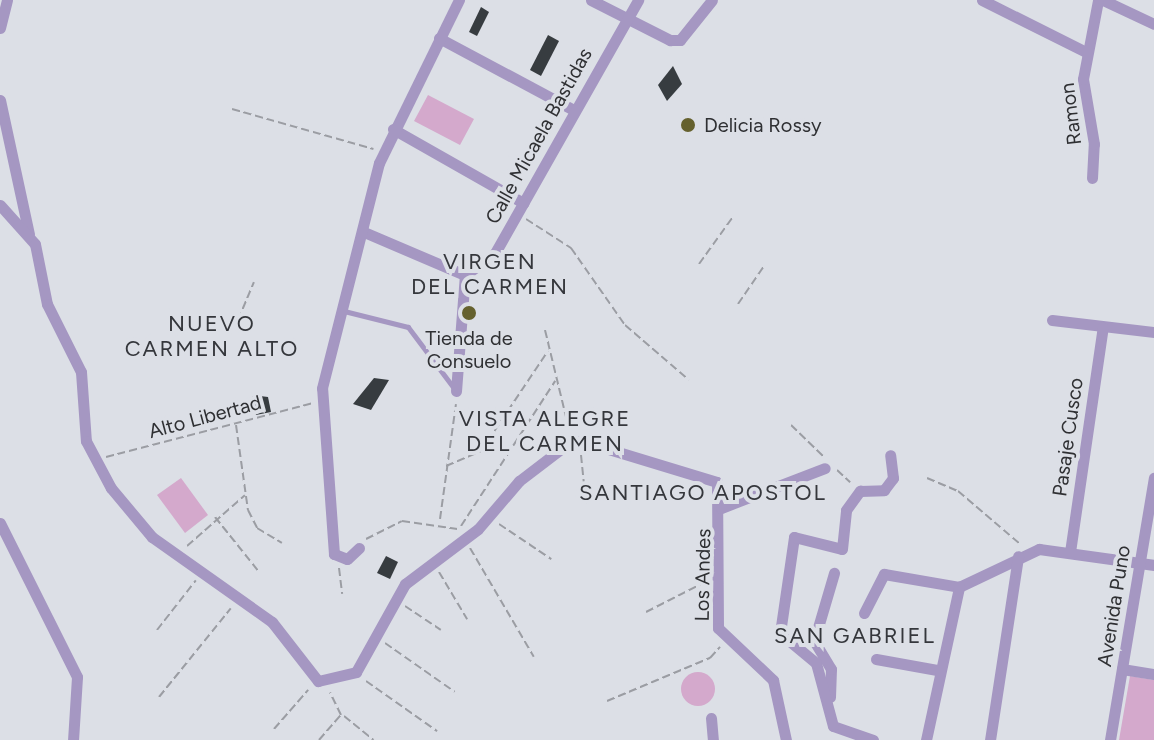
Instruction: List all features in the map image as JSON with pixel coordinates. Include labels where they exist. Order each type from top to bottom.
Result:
[{"type":"street","points":[[0,42],[7,0]]},
{"type":"street","points":[[359,548],[338,559],[322,400],[339,310],[364,232],[384,152],[459,0]]},
{"type":"street","points":[[591,0],[624,19],[680,40],[712,0]]},
{"type":"street","name":"Calle Micaela Bastidas","points":[[465,275],[495,253],[624,19],[638,0]]},
{"type":"street","points":[[982,0],[1086,52]]},
{"type":"street","points":[[1105,1],[1154,24]]},
{"type":"street","name":"Ramon","points":[[1092,178],[1086,52],[1105,1]]},
{"type":"street","points":[[439,38],[574,110]]},
{"type":"street","points":[[0,100],[47,304],[81,372],[95,460],[152,537],[183,554],[237,601],[272,622],[305,669],[325,684],[356,672],[395,598],[465,541],[487,517],[576,442]]},
{"type":"street","points":[[393,129],[523,203]]},
{"type":"street","points":[[0,205],[29,234]]},
{"type":"street","points":[[364,232],[465,275],[456,391]]},
{"type":"street","points":[[1052,320],[1154,332]]},
{"type":"street","name":"Pasaje Cusco","points":[[1070,552],[1103,327]]},
{"type":"street","name":"Los Andes","points":[[576,442],[712,479],[721,508],[721,575],[716,617],[725,641],[773,680],[786,740]]},
{"type":"street","points":[[873,740],[831,720],[816,663],[783,642],[794,537],[842,549],[846,510],[860,491],[884,490],[893,478],[890,455]]},
{"type":"street","points":[[721,508],[825,468]]},
{"type":"street","name":"Avenida Puno","points":[[1110,740],[1154,478]]},
{"type":"street","points":[[0,523],[77,677],[73,740]]},
{"type":"street","points":[[864,613],[884,574],[959,587],[1023,554],[1070,552],[1154,565]]},
{"type":"street","points":[[990,740],[1023,554]]},
{"type":"street","points":[[829,740],[831,669],[814,641],[834,573]]},
{"type":"street","points":[[926,740],[937,670],[959,587]]},
{"type":"street","points":[[876,659],[937,670]]},
{"type":"street","points":[[1122,669],[1154,674]]},
{"type":"street","points":[[711,718],[713,740]]},
{"type":"lane","points":[[339,310],[408,327],[456,391]]},
{"type":"path","points":[[232,109],[384,152]]},
{"type":"path","points":[[518,215],[571,248],[625,325],[689,380]]},
{"type":"path","points":[[699,264],[732,218]]},
{"type":"path","points":[[738,304],[764,266]]},
{"type":"path","points":[[186,325],[238,320],[254,282]]},
{"type":"path","points":[[545,330],[555,381],[576,442],[586,504]]},
{"type":"path","points":[[446,466],[481,451],[548,351]]},
{"type":"path","points":[[460,528],[555,381]]},
{"type":"path","points":[[440,519],[456,391]]},
{"type":"path","name":"Alto Libertad","points":[[95,460],[322,400]]},
{"type":"path","points":[[235,423],[245,495],[257,528],[282,543]]},
{"type":"path","points":[[927,478],[974,503],[1023,554]]},
{"type":"path","points":[[183,554],[215,517],[245,495]]},
{"type":"path","points":[[215,517],[259,572]]},
{"type":"path","points":[[359,548],[392,523],[460,528],[487,517],[551,559]]},
{"type":"path","points":[[465,541],[512,610],[534,657]]},
{"type":"path","points":[[338,559],[342,594]]},
{"type":"path","points":[[436,564],[467,619]]},
{"type":"path","points":[[157,630],[202,573]]},
{"type":"path","points":[[646,612],[721,575]]},
{"type":"path","points":[[395,598],[441,630]]},
{"type":"path","points":[[159,697],[237,601]]},
{"type":"path","points":[[377,637],[455,692]]},
{"type":"path","points":[[607,701],[710,658],[725,641]]},
{"type":"path","points":[[356,672],[437,731]]},
{"type":"path","points":[[325,684],[341,715],[374,740]]},
{"type":"path","points":[[274,729],[308,690]]},
{"type":"path","points":[[319,740],[341,715]]},
{"type":"shaded area","points":[[428,95],[474,119],[460,145],[414,121]]},
{"type":"shaded area","points":[[181,478],[208,515],[185,533],[157,495]]},
{"type":"shaded area","points":[[698,672],[710,677],[715,689],[710,701],[698,706],[686,701],[681,689],[686,677]]},
{"type":"shaded area","points":[[1130,676],[1154,680],[1154,740],[1119,740]]},
{"type":"building","points":[[481,7],[489,12],[477,36],[469,32]]},
{"type":"building","points":[[548,35],[559,41],[541,76],[530,70]]},
{"type":"building","points":[[673,66],[682,84],[667,101],[658,85]]},
{"type":"building","points":[[374,378],[389,380],[371,410],[353,404]]},
{"type":"building","points":[[252,395],[268,397],[271,412],[256,415]]},
{"type":"building","points":[[386,556],[398,562],[390,579],[377,573]]},
{"type":"place","name":"Delicia Rossy","points":[[688,125]]},
{"type":"place","name":"Tienda de Consuelo","points":[[469,313]]},
{"type":"district","name":"VIRGEN DEL CARMEN","points":[[490,274]]},
{"type":"district","name":"NUEVO CARMEN ALTO","points":[[212,336]]},
{"type":"district","name":"VISTA ALEGRE DEL CARMEN","points":[[545,430]]},
{"type":"district","name":"SANTIAGO APOSTOL","points":[[703,493]]},
{"type":"district","name":"SAN GABRIEL","points":[[855,636]]}]
